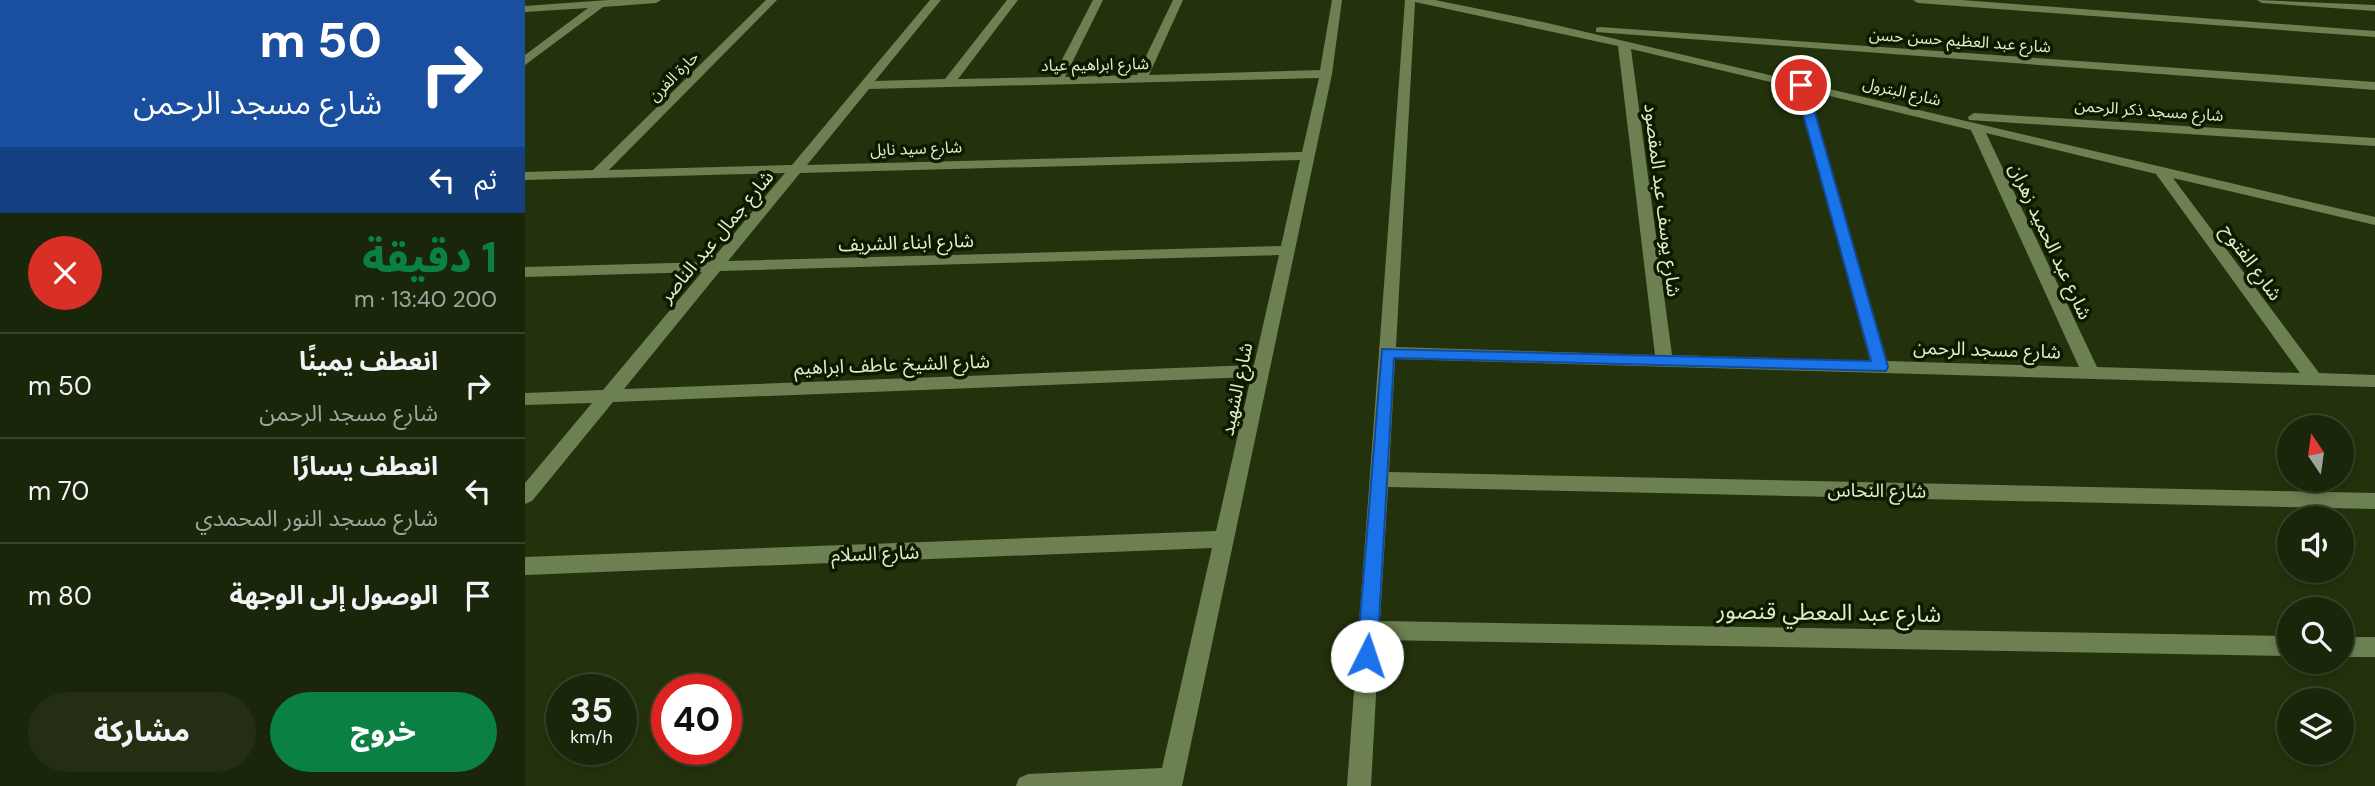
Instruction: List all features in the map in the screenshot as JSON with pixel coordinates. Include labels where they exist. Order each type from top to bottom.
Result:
[{"type":"street","points":[[525,9],[656,0]]},
{"type":"street","name":"حارة الفرن","points":[[597,174],[772,0]]},
{"type":"street","name":"شارع جمال عبد الناصر","points":[[525,496],[936,0]]},
{"type":"street","points":[[949,83],[1013,0]]},
{"type":"street","points":[[1057,81],[1098,0]]},
{"type":"street","points":[[1142,79],[1178,0]]},
{"type":"street","name":"شارع الشهيد","points":[[1171,783],[1326,74],[1337,0]]},
{"type":"street","points":[[1359,786],[1410,0]]},
{"type":"street","name":"شارع البترول","points":[[1419,0],[1624,44],[2375,221]]},
{"type":"street","points":[[1918,0],[2375,34]]},
{"type":"street","points":[[2262,0],[2375,8]]},
{"type":"street","points":[[525,61],[600,4]]},
{"type":"street","name":"شارع عبد العظيم حسن حسن","points":[[1543,26],[2375,86]]},
{"type":"street","name":"شارع يوسف عبد المقصود","points":[[1624,44],[1664,360]]},
{"type":"street","name":"شارع ابراهيم عياد","points":[[866,85],[1326,74]]},
{"type":"street","points":[[1801,85],[1880,367]]},
{"type":"street","name":"شارع مسجد ذكر الرحمن","points":[[1921,113],[2375,142]]},
{"type":"street","name":"شارع عبد الحميد زهران","points":[[1976,126],[2091,373]]},
{"type":"street","name":"شارع سيد نايل","points":[[525,176],[1308,156]]},
{"type":"street","name":"شارع الفتوح","points":[[2160,169],[2313,379]]},
{"type":"street","name":"شارع ابناء الشريف","points":[[525,272],[1288,250]]},
{"type":"street","name":"شارع مسجد الرحمن","points":[[1387,353],[2375,381]]},
{"type":"street","name":"شارع الشيخ عاطف ابراهيم","points":[[525,399],[1261,371]]},
{"type":"street","name":"شارع النحاس","points":[[1379,479],[2375,501]]},
{"type":"street","name":"شارع السلام","points":[[525,566],[1225,539]]},
{"type":"street","name":"شارع عبد المعطي قنصور","points":[[1369,630],[2277,646]]},
{"type":"street","points":[[2354,647],[2375,648]]},
{"type":"street","points":[[1028,786],[1171,783]]},
{"type":"route","points":[[1367,656],[1387,353],[1880,367],[1801,85]]}]
